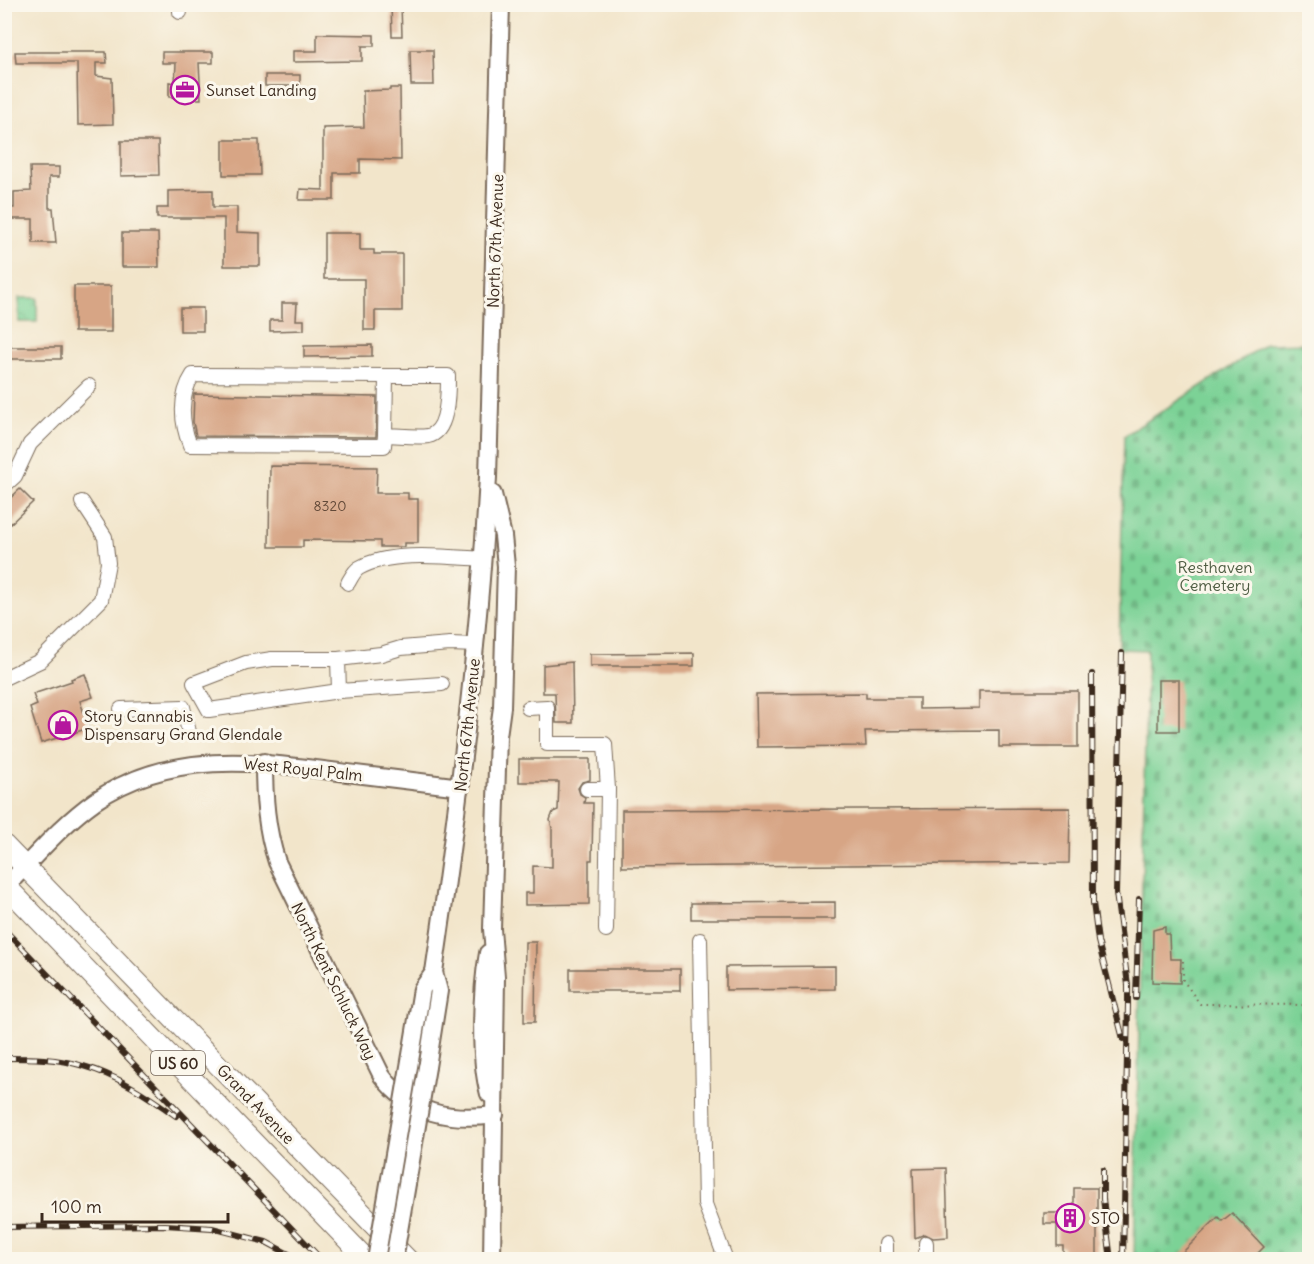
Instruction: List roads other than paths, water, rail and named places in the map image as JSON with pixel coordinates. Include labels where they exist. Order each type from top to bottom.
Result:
[{"type":"highway","name":"Grand Avenue","points":[[4,845],[408,1260]]},
{"type":"highway","name":"Grand Avenue","points":[[5,885],[367,1260]]},
{"type":"main road","name":"North 67th Avenue","points":[[394,1260],[440,991],[434,972],[461,787],[476,645],[488,477],[501,4]]},
{"type":"main road","name":"North 67th Avenue","points":[[488,477],[503,536],[506,566],[492,929],[496,976],[492,1260]]},
{"type":"main road","name":"West Royal Palm","points":[[5,885],[26,867],[54,836],[96,801],[124,784],[150,774],[220,762],[264,762],[461,787]]},
{"type":"main road","name":"North Kent Schluck Way","points":[[264,762],[265,809],[276,862],[382,1076],[393,1091],[407,1102],[420,1108],[459,1116],[495,1115]]},
{"type":"main road","name":"North 67th Avenue","points":[[376,1260],[422,989],[434,972]]},
{"type":"lane","points":[[385,435],[429,436],[436,432],[448,407],[448,376],[194,375],[186,386],[183,412],[183,429],[190,445],[384,446],[386,376]]},
{"type":"lane","points":[[4,486],[15,476],[30,444],[89,386]]},
{"type":"lane","points":[[4,678],[40,662],[101,600],[108,563],[105,537],[82,502]]},
{"type":"lane","points":[[348,583],[356,570],[375,561],[420,556],[483,559]]},
{"type":"lane","points":[[442,684],[339,691],[209,710],[194,683],[246,663],[272,658],[338,659],[381,654],[400,648],[450,644],[476,645]]},
{"type":"lane","points":[[338,659],[339,691]]},
{"type":"lane","points":[[122,709],[183,707],[189,732]]},
{"type":"lane","points":[[528,708],[547,707],[547,744],[606,744],[608,789],[606,930]]},
{"type":"lane","points":[[587,789],[608,789]]},
{"type":"lane","points":[[700,940],[705,1204],[726,1260]]},
{"type":"lane","points":[[926,1243],[926,1260]]},
{"type":"lane","points":[[886,1244],[886,1260]]},
{"type":"railway","points":[[1122,653],[1116,893],[1128,985],[1123,1260]]},
{"type":"railway","points":[[1092,674],[1093,903],[1098,941],[1123,1039]]},
{"type":"railway","points":[[1136,998],[1139,899]]},
{"type":"railway","points":[[4,929],[322,1260]]},
{"type":"railway","points":[[4,1058],[54,1060],[96,1070],[132,1087],[176,1116]]},
{"type":"railway","points":[[1103,1170],[1103,1199],[1111,1260]]},
{"type":"railway","points":[[4,1227],[165,1225],[212,1228],[266,1242],[300,1260]]},
{"type":"place","name":"Sunset Landing","points":[[185,90]]},
{"type":"place","name":"Story Cannabis Dispensary Grand Glendale","points":[[63,725]]},
{"type":"place","name":"STO","points":[[1070,1218]]},
{"type":"park label","name":"Resthaven Cemetery","points":[[1215,576]]}]
